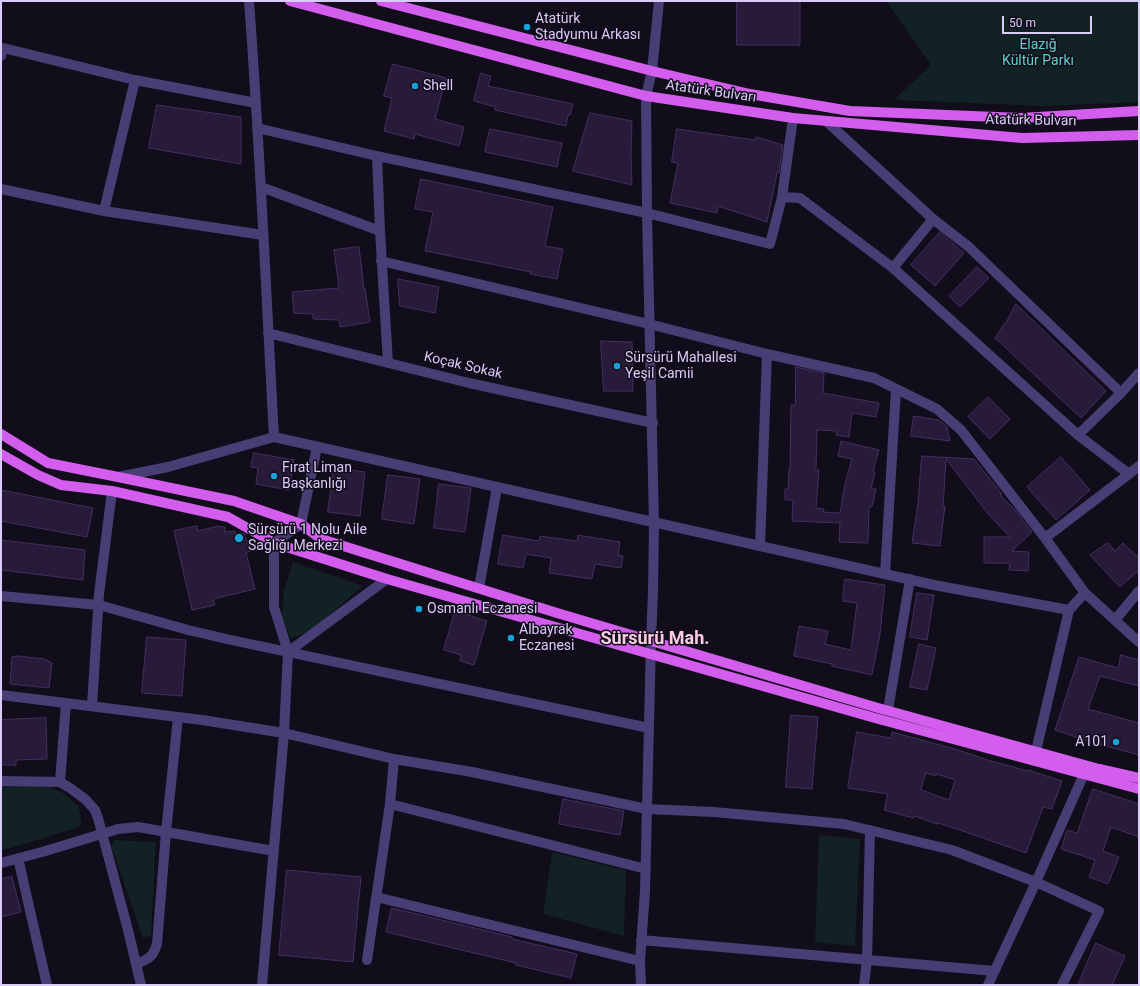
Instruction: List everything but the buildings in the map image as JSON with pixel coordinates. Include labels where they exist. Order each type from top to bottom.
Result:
[{"type":"main road","name":"Atatürk Bulvarı","points":[[290,1],[646,96],[793,118],[1022,138],[1139,135]]},
{"type":"main road","name":"Atatürk Bulvarı","points":[[381,1],[652,71],[750,94],[850,111],[1021,118],[1139,111]]},
{"type":"main road","points":[[1,434],[48,463],[234,502],[301,524],[321,539],[479,588],[888,710],[1099,769],[1139,778]]},
{"type":"main road","points":[[2,456],[48,480],[61,485],[112,491],[228,517],[274,543],[387,579],[875,718],[1139,789]]},
{"type":"street","points":[[249,1],[262,187],[263,236],[274,437]]},
{"type":"street","points":[[641,985],[640,961],[646,870],[654,522],[649,324],[646,96],[652,71],[658,1]]},
{"type":"street","points":[[1,56],[4,48],[135,80],[256,103]]},
{"type":"street","points":[[104,211],[135,80]]},
{"type":"street","points":[[257,128],[377,156],[647,213],[770,244],[782,197],[793,118]]},
{"type":"street","points":[[826,121],[933,219],[969,247],[1121,393]]},
{"type":"street","points":[[377,156],[388,363]]},
{"type":"street","points":[[262,187],[380,232]]},
{"type":"street","points":[[1,189],[104,211],[263,236]]},
{"type":"street","points":[[782,197],[800,198],[893,268],[1078,436],[1129,474]]},
{"type":"street","points":[[893,268],[933,219]]},
{"type":"street","points":[[382,261],[649,324],[767,354],[874,378],[936,409],[961,430],[1045,538],[1085,593],[1139,642]]},
{"type":"street","name":"Koçak Sokak","points":[[268,333],[469,383],[652,423]]},
{"type":"street","points":[[760,546],[767,354]]},
{"type":"street","points":[[1078,436],[1139,373]]},
{"type":"street","points":[[885,574],[896,389]]},
{"type":"street","points":[[118,477],[168,467],[274,437],[885,574],[1069,610]]},
{"type":"street","points":[[262,985],[284,733],[288,652],[274,607],[274,543],[301,524],[317,447]]},
{"type":"street","points":[[1045,538],[1139,466]]},
{"type":"street","points":[[479,588],[497,487]]},
{"type":"street","points":[[92,706],[99,605],[112,491]]},
{"type":"street","points":[[288,652],[387,579]]},
{"type":"street","points":[[888,710],[910,579]]},
{"type":"street","points":[[1114,620],[1139,591]]},
{"type":"street","points":[[1036,751],[1069,610],[1085,593]]},
{"type":"street","points":[[1,596],[99,605],[188,630],[649,728]]},
{"type":"street","points":[[1,695],[202,720],[284,733],[394,759],[472,772],[647,809],[714,812],[844,824],[952,850],[1036,882],[1099,911],[1062,985]]},
{"type":"street","points":[[60,782],[66,703]]},
{"type":"street","points":[[136,964],[151,958],[157,944],[166,832],[178,717]]},
{"type":"street","points":[[367,960],[390,804],[394,759]]},
{"type":"street","points":[[988,985],[1084,774]]},
{"type":"street","points":[[1,781],[60,782],[85,799],[95,810],[141,985]]},
{"type":"street","points":[[390,804],[646,870]]},
{"type":"street","points":[[1,863],[102,833],[118,829],[138,827],[274,851]]},
{"type":"street","points":[[864,985],[867,960],[870,830]]},
{"type":"street","points":[[18,858],[47,985]]},
{"type":"street","points":[[376,897],[640,961]]},
{"type":"street","points":[[642,940],[994,972]]},
{"type":"green space","name":"Elazığ Kültür Parkı","points":[[886,1],[1139,1],[1139,102],[1042,106],[894,100],[931,65]]},
{"type":"green space","points":[[293,562],[363,586],[312,630],[291,639],[282,617],[284,590]]},
{"type":"green space","points":[[40,782],[65,794],[78,806],[82,824],[73,829],[1,851],[1,785]]},
{"type":"green space","points":[[819,835],[860,839],[855,946],[815,942]]},
{"type":"green space","points":[[114,840],[156,842],[151,936],[143,938],[111,846]]},
{"type":"green space","points":[[552,852],[626,870],[624,936],[543,914]]},
{"type":"place","name":"Atatürk Stadyumu Arkası","points":[[527,27]]},
{"type":"place","name":"Shell","points":[[415,86]]},
{"type":"place","name":"Sürsürü Mahallesi Yeşil Camii","points":[[617,366]]},
{"type":"place","name":"Fırat Liman Başkanlığı","points":[[274,476]]},
{"type":"place","name":"Sürsürü 1 Nolu Aile Sağlığı Merkezi","points":[[239,538]]},
{"type":"place","name":"Osmanlı Eczanesi","points":[[419,609]]},
{"type":"place","name":"Albayrak Eczanesi","points":[[511,638]]},
{"type":"place","name":"A101","points":[[1116,742]]},
{"type":"district","name":"Sürsürü Mah.","points":[[655,639]]}]
